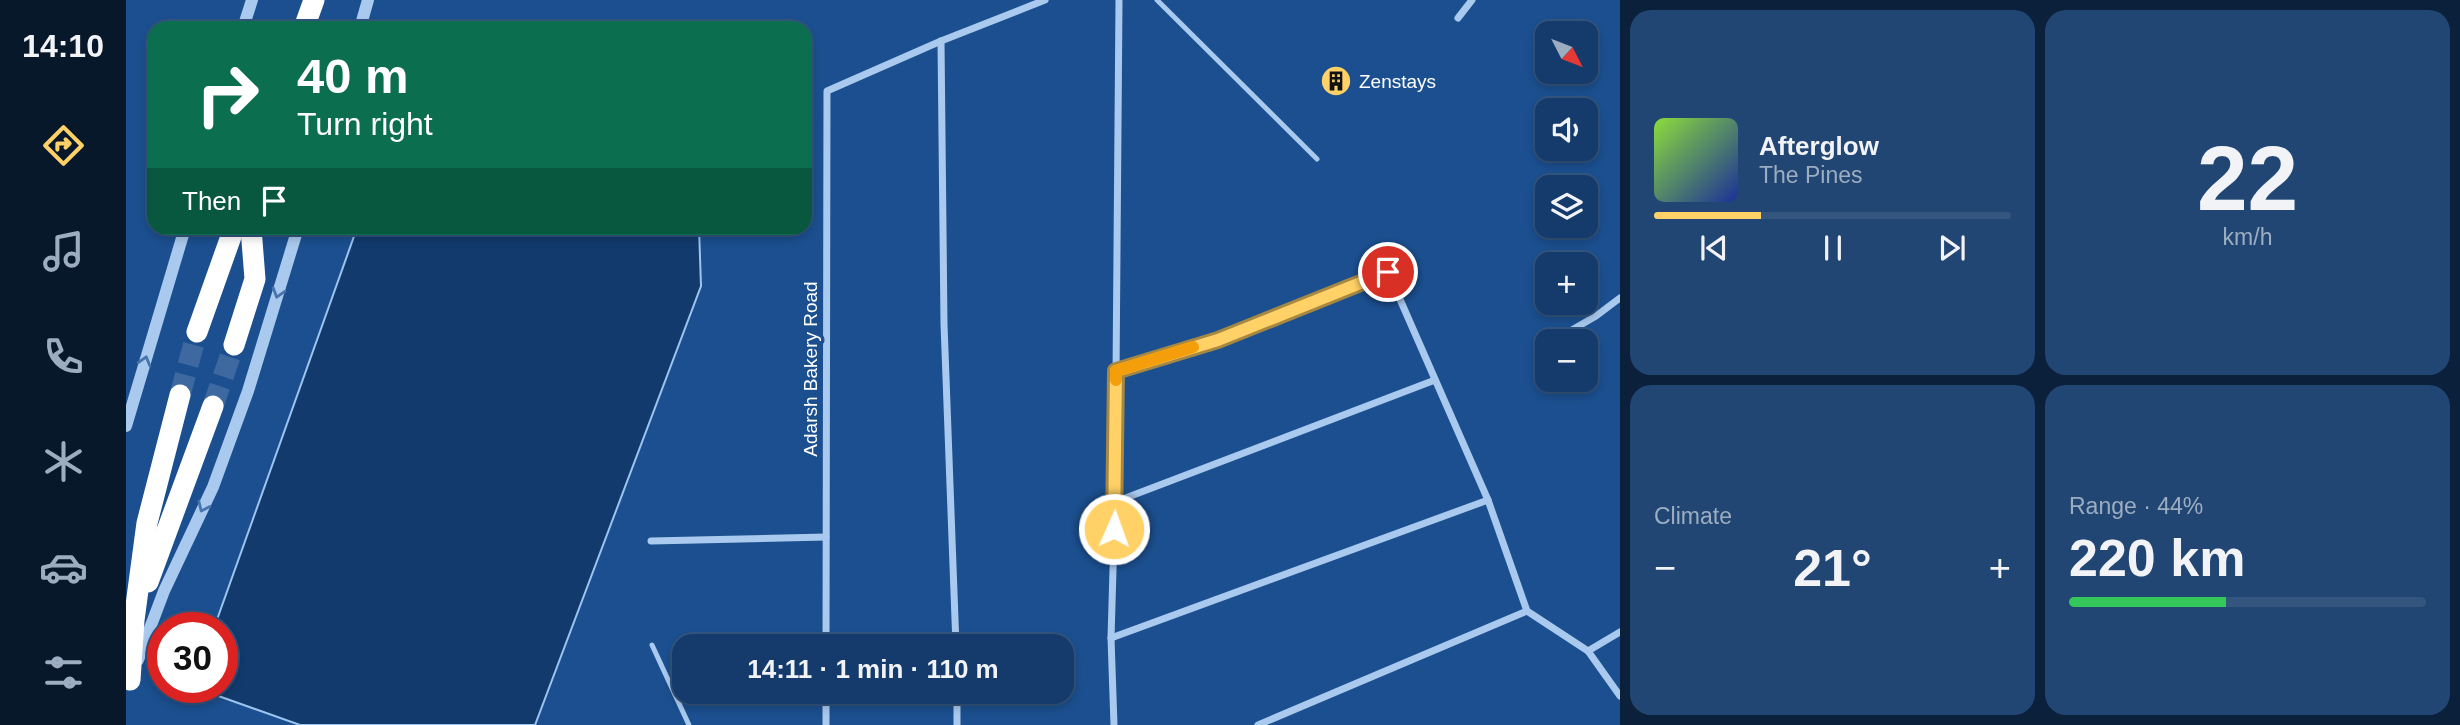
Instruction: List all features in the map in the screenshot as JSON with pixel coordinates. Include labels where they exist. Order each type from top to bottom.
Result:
[{"type":"highway","points":[[306,21],[314,0]]},
{"type":"highway","points":[[197,332],[232,235]]},
{"type":"highway","points":[[234,345],[255,279],[252,235]]},
{"type":"highway","points":[[128,686],[147,523],[180,395]]},
{"type":"highway","points":[[134,620],[213,406]]},
{"type":"street","points":[[245,21],[252,0]]},
{"type":"street","points":[[362,21],[369,0]]},
{"type":"street","points":[[956,634],[944,324],[942,41],[1045,0]]},
{"type":"street","points":[[1114,725],[1111,638],[1115,502],[1119,0]]},
{"type":"street","points":[[1458,18],[1472,0]]},
{"type":"street","name":"Adarsh Bakery Road","points":[[826,634],[827,91],[942,41]]},
{"type":"street","points":[[126,426],[183,235]]},
{"type":"street","points":[[128,686],[164,592],[213,488],[248,391],[297,235]]},
{"type":"street","points":[[1116,371],[1218,340],[1388,272],[1488,500],[1527,611],[1588,651],[1620,695]]},
{"type":"street","points":[[1574,329],[1620,298]]},
{"type":"street","points":[[1115,502],[1435,380]]},
{"type":"street","points":[[1111,638],[1488,500]]},
{"type":"street","points":[[651,541],[826,537]]},
{"type":"street","points":[[1258,725],[1527,611]]},
{"type":"street","points":[[1588,651],[1620,632]]},
{"type":"street","points":[[826,704],[826,725]]},
{"type":"street","points":[[957,704],[957,725]]},
{"type":"lane","points":[[1157,0],[1317,159]]},
{"type":"lane","points":[[652,645],[689,725]]},
{"type":"water","points":[[354,235],[699,235],[701,286],[535,725],[300,725],[238,703],[238,612],[220,612]]},
{"type":"tunnel","points":[[180,395],[197,332]]},
{"type":"tunnel","points":[[213,406],[234,345]]},
{"type":"slow traffic","points":[[1116,380],[1116,371],[1193,347]]},
{"type":"place","name":"Zenstays","points":[[1336,81]]},
{"type":"route","points":[[1114,529],[1116,371],[1218,340],[1388,272]]}]
